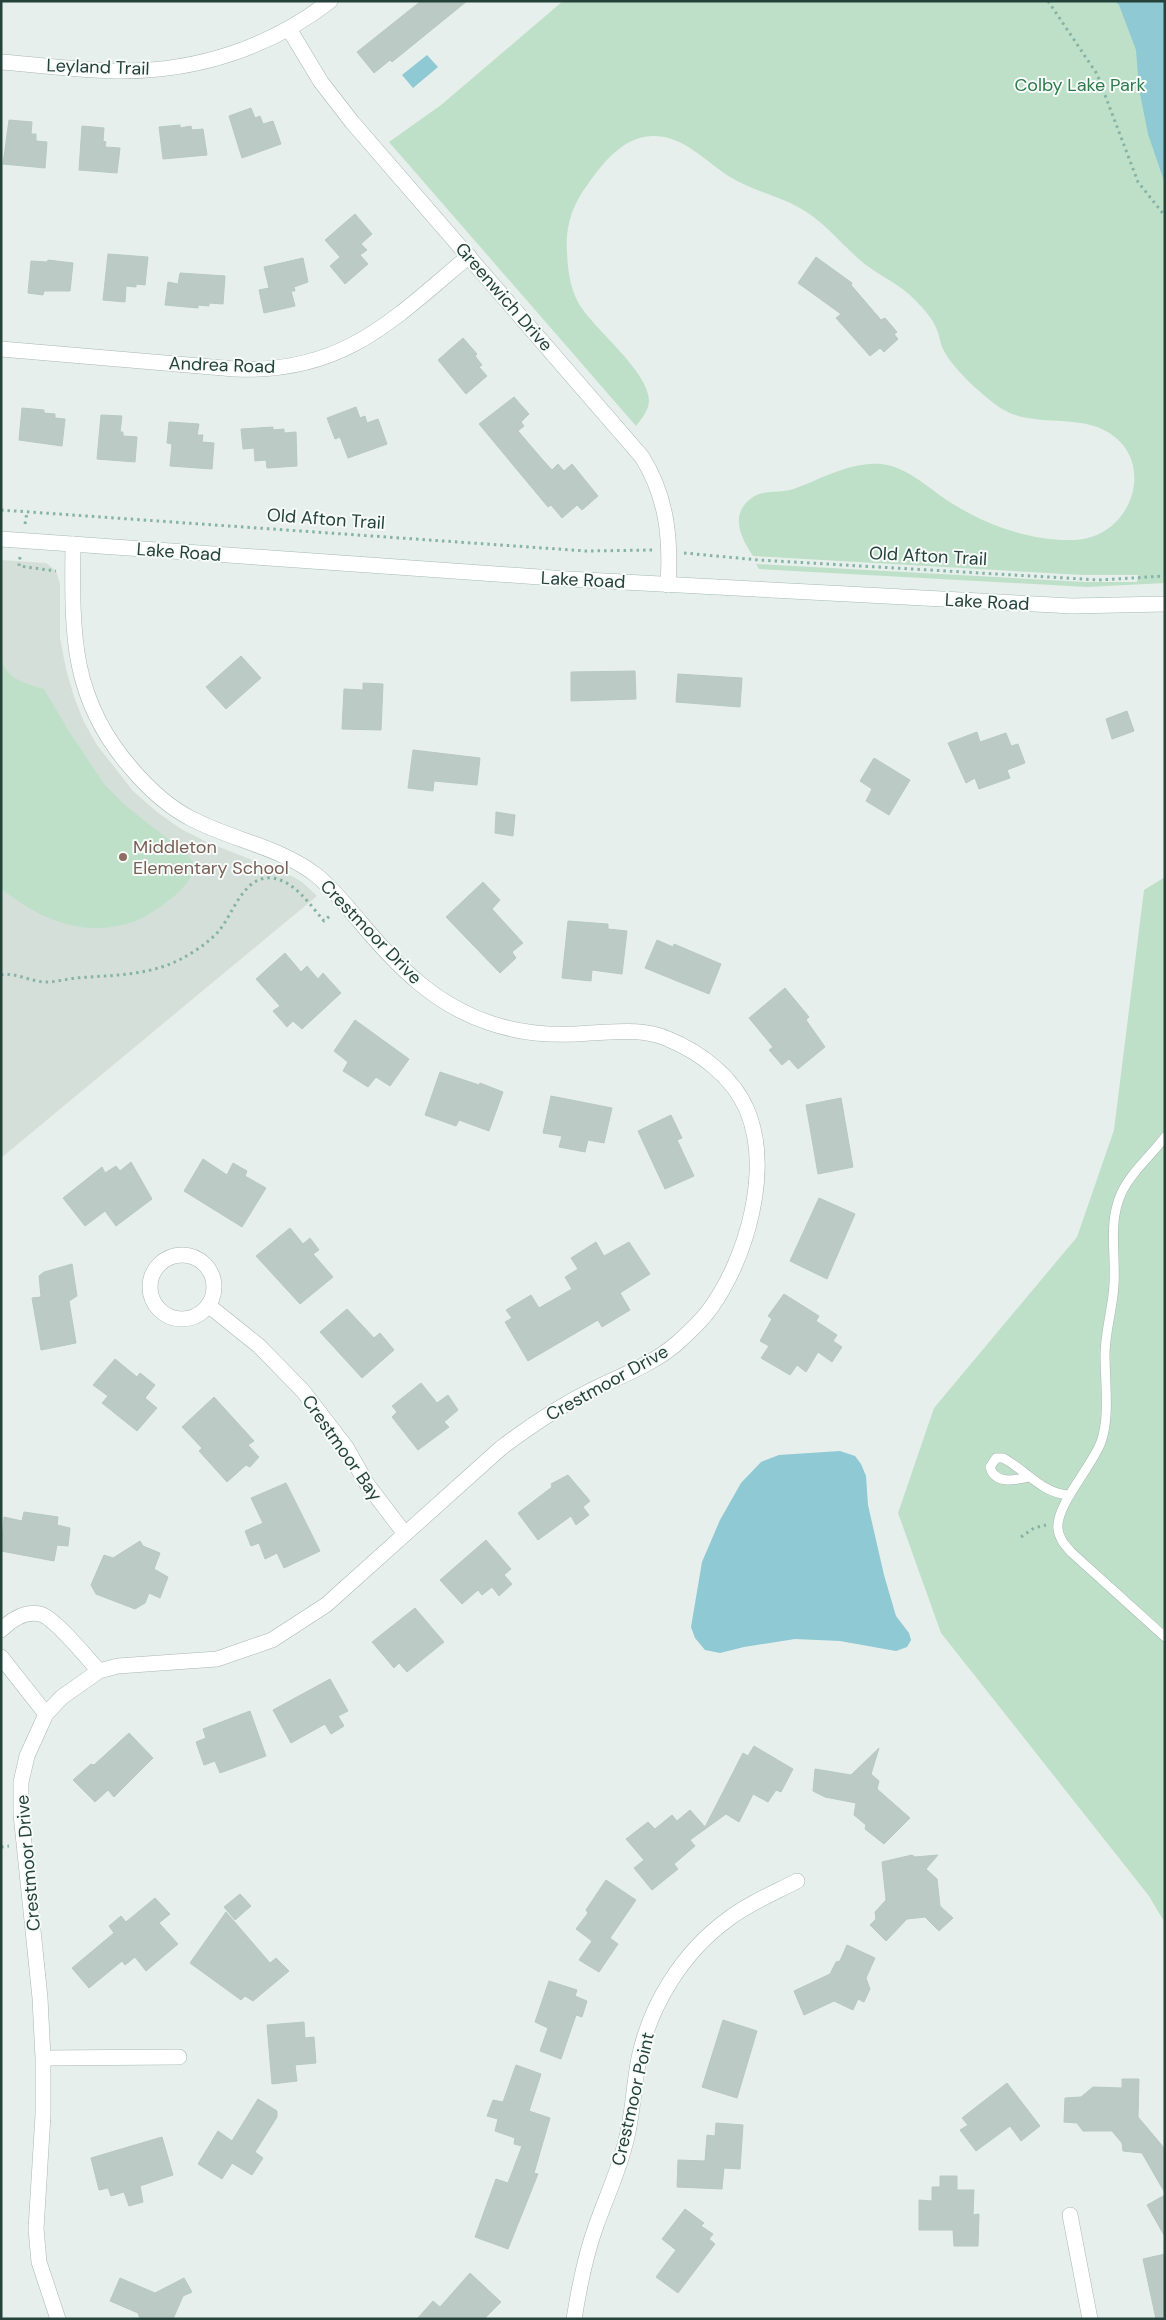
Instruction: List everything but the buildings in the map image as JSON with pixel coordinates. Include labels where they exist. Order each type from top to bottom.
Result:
[{"type":"street","name":"Leyland Trail","points":[[1,62],[105,70],[164,69],[231,54],[289,29],[330,1]]},
{"type":"street","name":"Greenwich Drive","points":[[289,29],[316,73],[340,106],[625,435],[648,467],[665,511],[670,552],[668,584]]},
{"type":"street","name":"Andrea Road","points":[[1,349],[235,369],[264,369],[290,366],[330,356],[370,337],[469,256]]},
{"type":"street","name":"Lake Road","points":[[1,539],[416,570],[1072,606],[1165,604]]},
{"type":"street","name":"Crestmoor Drive","points":[[58,2319],[39,2262],[36,2229],[36,2201],[42,2150],[44,2058],[20,1795],[27,1756],[46,1714],[62,1697],[99,1671],[118,1666],[217,1659],[272,1640],[326,1605],[494,1455],[528,1428],[557,1409],[649,1362],[671,1348],[709,1311],[738,1259],[754,1199],[757,1166],[755,1137],[746,1108],[730,1082],[708,1062],[686,1047],[664,1036],[641,1031],[568,1034],[525,1032],[492,1024],[462,1012],[436,997],[410,977],[320,878],[298,863],[191,819],[166,803],[141,780],[121,757],[104,732],[80,679],[72,622],[73,544]]},
{"type":"street","points":[[185,1255],[196,1258],[205,1264],[211,1273],[214,1284],[213,1295],[208,1305],[192,1317],[173,1317],[164,1313],[156,1306],[150,1287],[156,1268],[164,1260],[174,1256],[185,1255]]},
{"type":"street","name":"Crestmoor Bay","points":[[208,1305],[259,1346],[303,1391],[342,1441],[367,1484],[405,1534]]},
{"type":"street","points":[[1,1630],[11,1620],[26,1614],[40,1614],[52,1620],[99,1671]]},
{"type":"street","points":[[1,1657],[46,1714]]},
{"type":"street","name":"Crestmoor Point","points":[[574,2319],[586,2261],[596,2227],[625,2147],[640,2056],[647,2031],[657,2007],[685,1960],[705,1938],[728,1919],[797,1881]]},
{"type":"street","points":[[44,2058],[179,2057]]},
{"type":"street","points":[[1070,2216],[1090,2319]]},
{"type":"lane","points":[[1165,1137],[1131,1177],[1121,1194],[1116,1212],[1112,1246],[1114,1285],[1105,1350],[1105,1412],[1102,1441],[1070,1496],[1058,1529],[1061,1540],[1071,1552],[1165,1637]]},
{"type":"lane","points":[[1029,1477],[1049,1491],[1070,1496]]},
{"type":"path","points":[[1048,1],[1097,74],[1138,182],[1165,216]]},
{"type":"path","name":"Old Afton Trail","points":[[1,510],[586,550],[648,549]]},
{"type":"path","name":"Old Afton Trail","points":[[690,554],[777,562],[1099,580],[1165,576]]},
{"type":"path","points":[[19,566],[73,573]]},
{"type":"path","points":[[1,975],[46,982],[137,974],[162,967],[181,959],[203,945],[218,931],[242,893],[251,885],[261,880],[272,878],[297,890],[324,921]]},
{"type":"path","points":[[1021,1538],[1038,1526],[1059,1523]]},
{"type":"shaded area","name":"Middleton Elementary School","points":[[1,560],[46,563],[56,571],[60,584],[60,638],[74,697],[84,722],[97,745],[133,791],[157,812],[181,829],[209,843],[288,874],[302,882],[317,896],[1,1158]]},
{"type":"green space","name":"Colby Lake Park","points":[[563,1],[1165,1],[1165,583],[1087,587],[759,569],[756,564],[1085,582],[1137,582],[1138,575],[1083,575],[753,556],[744,541],[739,525],[741,510],[753,497],[768,492],[791,490],[838,471],[860,465],[882,464],[902,470],[967,512],[1011,531],[1042,538],[1073,540],[1095,536],[1112,525],[1125,510],[1133,492],[1134,473],[1129,455],[1117,439],[1097,427],[1074,422],[1025,417],[1002,409],[979,391],[954,366],[943,348],[933,322],[918,303],[904,290],[866,265],[817,219],[790,203],[730,177],[684,144],[663,137],[652,136],[642,137],[623,146],[600,168],[582,192],[574,208],[567,234],[570,279],[573,292],[579,304],[631,364],[640,376],[646,389],[649,400],[648,407],[636,426],[389,142],[441,105]]},
{"type":"green space","points":[[1,653],[6,669],[10,674],[22,682],[44,689],[104,784],[126,806],[187,854],[193,862],[192,875],[186,884],[158,909],[130,923],[111,927],[78,927],[43,916],[1,889]]},
{"type":"green space","points":[[1165,877],[1165,1923],[1149,1896],[941,1633],[898,1513],[934,1408],[1077,1237],[1114,1130],[1144,890]]},
{"type":"water","points":[[1115,1],[1165,1],[1165,184],[1148,134],[1139,89],[1136,50],[1119,5]]},
{"type":"water","points":[[427,55],[438,67],[413,88],[402,75]]},
{"type":"water","points":[[840,1451],[855,1456],[866,1476],[868,1505],[884,1575],[896,1616],[909,1633],[911,1640],[907,1647],[896,1651],[840,1641],[795,1639],[720,1653],[705,1650],[695,1638],[691,1627],[702,1562],[720,1520],[741,1483],[761,1462],[779,1455]]},
{"type":"place","name":"Middleton Elementary School","points":[[123,857]]}]
